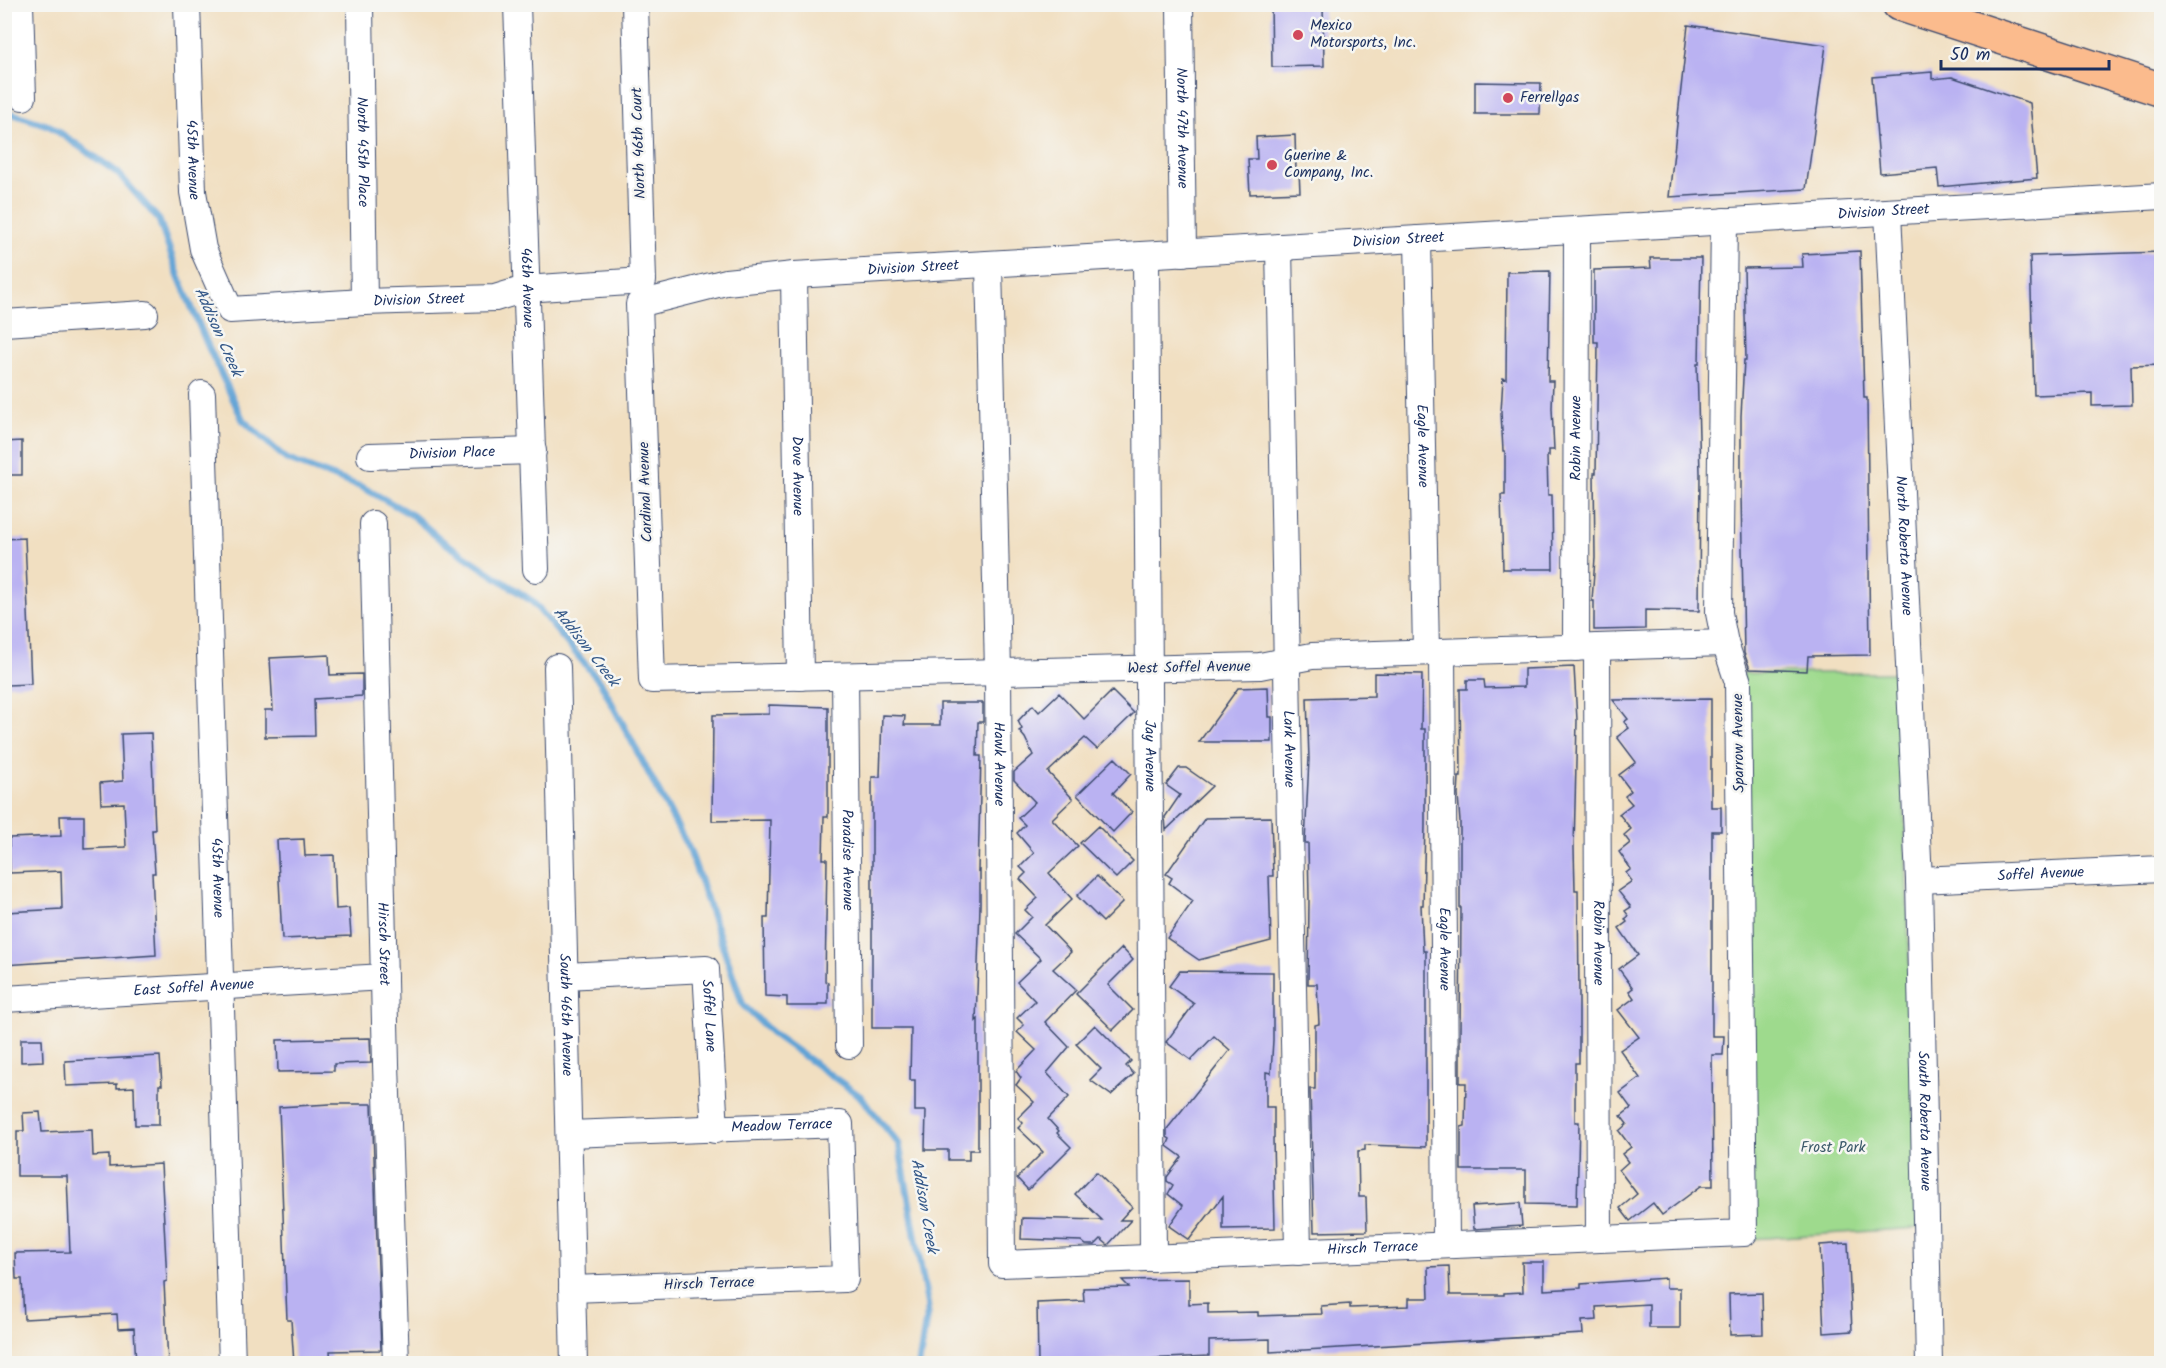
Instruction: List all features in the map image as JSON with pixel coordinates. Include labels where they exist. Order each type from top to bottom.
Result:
[{"type":"main road","points":[[1899,4],[2162,90]]},
{"type":"street","name":"45th Avenue","points":[[187,4],[193,192],[203,249],[230,310]]},
{"type":"street","name":"North 45th Place","points":[[360,4],[364,302]]},
{"type":"street","name":"46th Avenue","points":[[517,4],[536,569]]},
{"type":"street","name":"North 46th Court","points":[[635,4],[641,293]]},
{"type":"street","name":"North 47th Avenue","points":[[1180,4],[1183,253]]},
{"type":"street","points":[[15,14],[23,97]]},
{"type":"street","name":"Division Street","points":[[230,310],[495,297],[525,289],[641,293],[794,275],[2162,196]]},
{"type":"street","name":"North Roberta Avenue","points":[[1888,212],[1919,880]]},
{"type":"street","name":"Sparrow Avenue","points":[[1724,221],[1719,613],[1725,643],[1738,682],[1744,1233]]},
{"type":"street","name":"Robin Avenue","points":[[1577,230],[1599,1239]]},
{"type":"street","name":"Eagle Avenue","points":[[1418,239],[1434,652],[1446,1245]]},
{"type":"street","name":"Lark Avenue","points":[[1279,247],[1298,1252]]},
{"type":"street","name":"Jay Avenue","points":[[1146,255],[1152,1258]]},
{"type":"street","name":"Hawk Avenue","points":[[989,264],[998,672],[1002,1264]]},
{"type":"street","name":"Dove Avenue","points":[[794,275],[801,677]]},
{"type":"street","name":"Cardinal Avenue","points":[[641,293],[652,681]]},
{"type":"street","points":[[4,323],[145,314]]},
{"type":"street","name":"45th Avenue","points":[[202,394],[232,1364]]},
{"type":"street","name":"Division Place","points":[[370,456],[533,451]]},
{"type":"street","name":"Hirsch Street","points":[[373,524],[396,1364]]},
{"type":"street","name":"West Soffel Avenue","points":[[652,681],[1260,666],[1312,656],[1725,643]]},
{"type":"street","name":"South 46th Avenue","points":[[557,667],[574,1364]]},
{"type":"street","name":"Paradise Avenue","points":[[845,676],[849,1045]]},
{"type":"street","name":"Soffel Avenue","points":[[1919,880],[2162,869]]},
{"type":"street","name":"South Roberta Avenue","points":[[1919,880],[1929,1364]]},
{"type":"street","name":"Soffel Lane","points":[[565,976],[706,969],[715,1130]]},
{"type":"street","name":"East Soffel Avenue","points":[[4,999],[384,977]]},
{"type":"street","name":"Meadow Terrace","points":[[569,1134],[840,1124],[845,1279]]},
{"type":"street","name":"Hirsch Terrace","points":[[1002,1264],[1744,1233]]},
{"type":"street","name":"Hirsch Terrace","points":[[572,1289],[845,1279]]},
{"type":"green space","name":"Frost Park","points":[[1743,673],[1900,673],[1918,1228],[1751,1239]]},
{"type":"building","name":"Mexico Motorsports, Inc.","points":[[1271,4],[1323,4],[1324,66],[1272,67]]},
{"type":"building","points":[[1688,25],[1826,45],[1806,189],[1669,197]]},
{"type":"building","points":[[1932,72],[1932,79],[1952,77],[2030,103],[2037,178],[1939,187],[1937,168],[1880,173],[1872,77]]},
{"type":"building","name":"Ferrellgas","points":[[1475,82],[1541,83],[1540,114],[1475,114]]},
{"type":"building","name":"Guerine & Company, Inc.","points":[[1295,135],[1296,171],[1299,171],[1300,192],[1250,194],[1248,159],[1257,159],[1256,137]]},
{"type":"building","points":[[1860,251],[1864,398],[1867,398],[1870,655],[1808,656],[1807,671],[1750,669],[1744,653],[1741,494],[1741,416],[1744,360],[1746,360],[1744,268],[1803,267],[1802,254]]},
{"type":"building","points":[[2162,252],[2162,365],[2131,366],[2132,405],[2092,406],[2092,393],[2034,395],[2030,256]]},
{"type":"building","points":[[1650,258],[1701,258],[1699,364],[1697,364],[1700,473],[1699,611],[1645,610],[1645,629],[1594,630],[1594,601],[1592,601],[1595,558],[1594,473],[1596,473],[1598,342],[1594,342],[1594,270],[1651,268]]},
{"type":"building","points":[[1550,271],[1548,381],[1553,381],[1554,450],[1549,450],[1549,456],[1547,456],[1548,495],[1552,495],[1553,569],[1503,569],[1501,495],[1505,495],[1505,451],[1503,451],[1501,412],[1503,378],[1506,379],[1507,272]]},
{"type":"building","points":[[22,441],[22,475],[4,475],[4,442]]},
{"type":"building","points":[[25,538],[31,684],[7,685],[4,539]]},
{"type":"building","points":[[329,655],[330,675],[362,674],[362,696],[314,699],[315,736],[265,737],[265,710],[273,710],[270,658]]},
{"type":"building","points":[[1574,667],[1577,720],[1574,848],[1575,890],[1578,890],[1579,993],[1579,1063],[1575,1063],[1575,1122],[1579,1122],[1577,1205],[1526,1204],[1526,1170],[1461,1170],[1461,1127],[1465,1126],[1466,1083],[1460,1083],[1461,908],[1458,795],[1459,777],[1461,777],[1460,689],[1467,689],[1467,680],[1484,680],[1485,688],[1524,687],[1524,669]]},
{"type":"building","points":[[1374,673],[1422,674],[1421,729],[1425,729],[1425,825],[1423,905],[1421,905],[1423,951],[1426,951],[1426,1147],[1365,1145],[1365,1150],[1358,1151],[1359,1197],[1366,1197],[1367,1231],[1314,1232],[1310,1089],[1315,1089],[1315,1025],[1319,1024],[1317,984],[1308,984],[1308,843],[1305,843],[1309,759],[1307,698],[1374,696]]},
{"type":"building","points":[[1268,687],[1269,717],[1272,717],[1272,742],[1199,742],[1238,688]]},
{"type":"building","points":[[1112,691],[1134,713],[1097,749],[1085,738],[1048,772],[1073,799],[1052,819],[1078,846],[1049,873],[1072,899],[1045,925],[1071,952],[1053,969],[1076,990],[1045,1022],[1069,1047],[1047,1073],[1069,1097],[1048,1119],[1059,1131],[1057,1133],[1071,1147],[1028,1190],[1017,1178],[1043,1152],[1018,1128],[1023,1123],[1018,1118],[1034,1102],[1016,1085],[1021,1078],[1016,1071],[1036,1050],[1017,1032],[1024,1025],[1017,1018],[1035,1001],[1017,982],[1041,959],[1015,934],[1032,917],[1025,910],[1038,898],[1020,879],[1026,873],[1020,867],[1034,853],[1017,833],[1025,825],[1018,818],[1035,802],[1014,780],[1014,772],[1033,755],[1019,731],[1022,729],[1018,721],[1033,705],[1039,712],[1059,693],[1084,719]]},
{"type":"building","points":[[1711,699],[1711,807],[1721,807],[1721,831],[1712,831],[1712,1036],[1724,1036],[1723,1055],[1712,1055],[1713,1186],[1701,1186],[1662,1215],[1653,1203],[1630,1221],[1620,1208],[1637,1194],[1619,1170],[1628,1162],[1622,1154],[1631,1147],[1619,1131],[1627,1124],[1621,1116],[1631,1108],[1620,1093],[1640,1078],[1620,1050],[1639,1037],[1618,1010],[1634,998],[1629,991],[1633,988],[1619,969],[1638,955],[1619,928],[1627,922],[1625,919],[1629,916],[1625,911],[1631,907],[1618,891],[1632,881],[1626,873],[1631,869],[1619,852],[1630,843],[1624,835],[1631,829],[1619,814],[1632,804],[1625,796],[1631,791],[1619,775],[1636,762],[1617,737],[1629,728],[1624,722],[1628,719],[1613,700]]},
{"type":"building","points":[[940,703],[983,703],[983,722],[978,722],[977,756],[981,756],[978,871],[980,870],[980,906],[976,1021],[978,1019],[978,1150],[969,1150],[969,1160],[948,1160],[948,1150],[925,1150],[926,1111],[915,1111],[915,1080],[910,1080],[911,1028],[872,1028],[872,777],[880,777],[882,715],[905,716],[904,725],[940,725]]},
{"type":"building","points":[[769,705],[828,707],[828,817],[824,817],[823,859],[827,859],[825,982],[828,983],[828,1004],[818,1004],[818,1006],[787,1006],[787,997],[765,996],[764,918],[768,918],[770,820],[712,821],[713,715],[769,714]]},
{"type":"building","points":[[151,733],[155,830],[152,830],[155,873],[152,873],[156,955],[4,965],[6,912],[62,909],[61,871],[10,873],[9,838],[61,836],[60,816],[84,816],[84,849],[126,847],[124,803],[101,804],[100,783],[123,781],[121,734]]},
{"type":"building","points":[[1115,758],[1131,774],[1113,793],[1132,812],[1113,832],[1077,795]]},
{"type":"building","points":[[1179,768],[1186,768],[1212,786],[1166,830],[1165,817],[1180,795],[1166,785]]},
{"type":"building","points":[[1271,817],[1273,876],[1269,876],[1271,941],[1199,960],[1167,938],[1193,901],[1169,883],[1172,878],[1166,874],[1205,818]]},
{"type":"building","points":[[1098,826],[1133,861],[1116,878],[1080,843]]},
{"type":"building","points":[[304,839],[305,856],[334,855],[336,909],[349,908],[351,936],[282,939],[277,840]]},
{"type":"building","points":[[1097,876],[1123,902],[1103,922],[1077,896]]},
{"type":"building","points":[[1122,948],[1133,960],[1108,985],[1133,1010],[1113,1030],[1076,994]]},
{"type":"building","points":[[1180,971],[1273,972],[1273,1040],[1271,1073],[1266,1072],[1266,1107],[1274,1107],[1275,1228],[1223,1229],[1223,1196],[1189,1240],[1169,1226],[1183,1206],[1168,1194],[1173,1185],[1167,1181],[1167,1177],[1182,1157],[1167,1146],[1170,1139],[1167,1137],[1167,1129],[1230,1050],[1214,1036],[1191,1060],[1166,1042],[1194,1004],[1169,986]]},
{"type":"building","points":[[1095,1025],[1131,1061],[1126,1066],[1134,1074],[1111,1095],[1090,1080],[1101,1069],[1076,1044]]},
{"type":"building","points":[[370,1038],[371,1063],[334,1064],[334,1071],[278,1072],[277,1040]]},
{"type":"building","points":[[21,1039],[42,1039],[43,1061],[21,1062]]},
{"type":"building","points":[[160,1056],[162,1085],[159,1085],[159,1125],[135,1125],[134,1087],[117,1088],[117,1084],[66,1086],[65,1061]]},
{"type":"building","points":[[372,1104],[381,1350],[330,1351],[331,1364],[294,1364],[291,1320],[287,1320],[279,1107]]},
{"type":"building","points":[[40,1112],[42,1132],[92,1130],[93,1156],[109,1155],[109,1167],[161,1164],[167,1281],[164,1282],[168,1364],[136,1364],[134,1328],[118,1329],[117,1314],[24,1319],[22,1279],[16,1279],[15,1253],[70,1252],[67,1176],[17,1176],[17,1131],[24,1131],[23,1113]]},
{"type":"building","points":[[1096,1172],[1132,1207],[1120,1220],[1131,1220],[1108,1245],[1101,1239],[1095,1245],[1086,1245],[1081,1241],[1021,1239],[1022,1218],[1102,1220],[1075,1194]]},
{"type":"building","points":[[1520,1203],[1522,1226],[1474,1229],[1472,1206]]},
{"type":"building","points":[[1848,1243],[1852,1331],[1824,1333],[1820,1245]]},
{"type":"building","points":[[1522,1262],[1544,1262],[1544,1290],[1581,1288],[1581,1284],[1666,1278],[1666,1288],[1680,1288],[1680,1328],[1649,1328],[1649,1304],[1596,1307],[1597,1320],[1582,1321],[1583,1334],[1270,1352],[1270,1339],[1209,1341],[1209,1356],[1038,1364],[1037,1303],[1084,1301],[1083,1288],[1129,1287],[1122,1280],[1189,1279],[1189,1304],[1208,1303],[1208,1313],[1258,1312],[1258,1316],[1322,1314],[1321,1306],[1350,1304],[1350,1308],[1409,1306],[1409,1298],[1429,1298],[1428,1267],[1449,1266],[1450,1295],[1504,1295],[1504,1293],[1523,1292]]},
{"type":"building","points":[[1762,1293],[1763,1334],[1730,1335],[1729,1294]]},
{"type":"waterway","name":"Addison Creek","points":[[4,111],[50,126],[118,173],[159,220],[179,277],[243,420],[286,459],[364,488],[412,515],[441,540],[532,601],[601,683],[690,851],[743,1005],[773,1034],[860,1096],[899,1144],[928,1307],[919,1364]]},
{"type":"place","name":"Mexico Motorsports, Inc.","points":[[1298,35]]},
{"type":"place","name":"Ferrellgas","points":[[1508,98]]},
{"type":"place","name":"Guerine & Company, Inc.","points":[[1272,165]]}]
